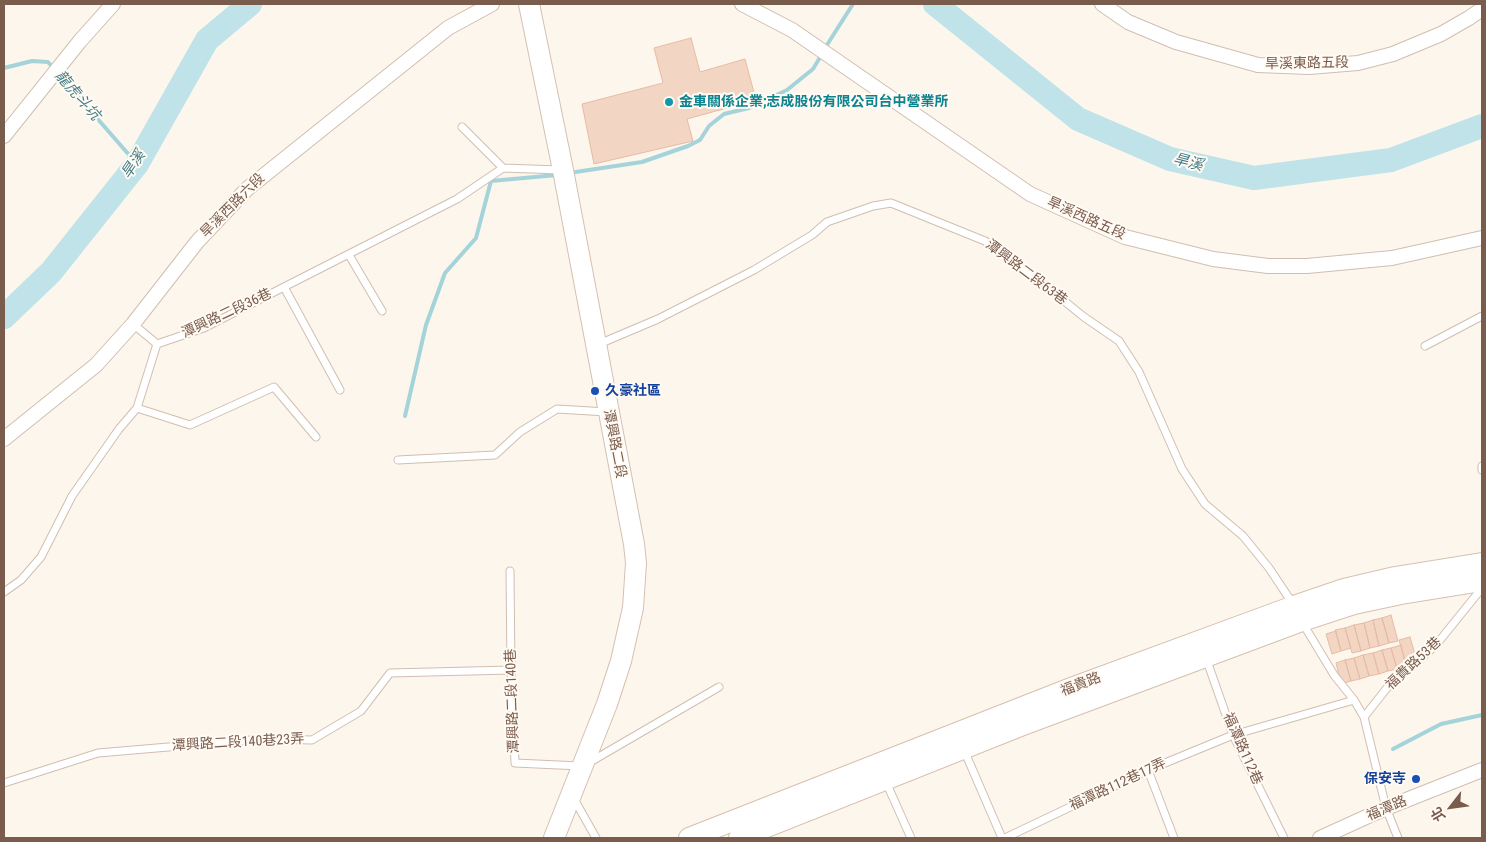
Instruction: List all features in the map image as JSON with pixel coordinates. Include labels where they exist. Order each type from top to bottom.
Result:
[{"type":"street","points":[[4,136],[80,40],[112,4]]},
{"type":"street","name":"旱溪西路六段","points":[[4,439],[96,365],[133,324],[197,242],[247,189],[448,28],[492,4]]},
{"type":"street","name":"潭興路二段","points":[[529,4],[563,170],[634,544],[636,564],[629,626],[621,661],[607,704],[554,838]]},
{"type":"street","name":"旱溪西路五段","points":[[742,4],[792,30],[1030,194],[1124,237],[1213,259],[1268,266],[1307,266],[1392,258],[1482,238]]},
{"type":"street","name":"旱溪東路五段","points":[[1102,4],[1128,22],[1176,42],[1258,65],[1309,67],[1358,63],[1393,54],[1441,34],[1482,9]]},
{"type":"street","name":"福貴路","points":[[739,838],[1023,725],[1206,657],[1344,589],[1395,577],[1482,564]]},
{"type":"street","name":"福貴路","points":[[689,838],[1071,688],[1298,613],[1482,581]]},
{"type":"street","name":"福潭路","points":[[1320,838],[1386,808],[1482,770]]},
{"type":"lane","points":[[462,127],[503,168],[563,170]]},
{"type":"lane","name":"潭興路二段36巷","points":[[157,344],[204,328],[457,200],[503,168]]},
{"type":"lane","name":"潭興路二段63巷","points":[[596,345],[658,318],[754,270],[812,235],[827,222],[873,206],[892,203],[985,241],[1084,317],[1119,341],[1139,372],[1182,469],[1205,504],[1244,536],[1269,568],[1334,675],[1354,700],[1364,717],[1386,808],[1398,838]]},
{"type":"lane","points":[[349,254],[382,312]]},
{"type":"lane","points":[[284,287],[340,390]]},
{"type":"lane","points":[[1425,346],[1482,316]]},
{"type":"lane","points":[[4,592],[21,580],[40,558],[72,496],[119,429],[137,408],[157,344],[133,324]]},
{"type":"lane","points":[[137,408],[190,425],[274,387],[316,438]]},
{"type":"lane","points":[[398,460],[495,455],[520,432],[557,409],[608,412]]},
{"type":"lane","name":"潭興路二段140巷","points":[[510,572],[510,670],[515,763],[582,766]]},
{"type":"lane","name":"福貴路53巷","points":[[1364,717],[1387,688],[1436,645],[1482,589]]},
{"type":"lane","name":"福潭路112巷","points":[[1206,657],[1233,734],[1284,838]]},
{"type":"lane","name":"潭興路二段140巷23弄","points":[[4,782],[98,753],[262,740],[312,740],[360,710],[390,673],[510,670]]},
{"type":"lane","points":[[582,766],[719,687]]},
{"type":"lane","name":"福潭路112巷17弄","points":[[1004,838],[1148,770],[1233,734],[1354,700]]},
{"type":"lane","points":[[964,750],[1004,838]]},
{"type":"lane","points":[[1148,770],[1174,838]]},
{"type":"lane","points":[[884,779],[911,838]]},
{"type":"lane","points":[[573,791],[574,801],[596,838]]},
{"type":"building","name":"金車關係企業;志成股份有限公司台中營業所","points":[[691,38],[700,72],[745,59],[756,100],[687,119],[693,141],[594,164],[582,104],[663,83],[654,48]]},
{"type":"building","points":[[1391,615],[1398,641],[1389,643],[1382,618]]},
{"type":"building","points":[[1382,618],[1389,643],[1379,646],[1373,620]]},
{"type":"building","points":[[1373,620],[1379,646],[1370,648],[1364,623]]},
{"type":"building","points":[[1364,623],[1370,648],[1361,651],[1354,625]]},
{"type":"building","points":[[1354,625],[1361,651],[1352,653],[1345,628]]},
{"type":"building","points":[[1345,628],[1351,648],[1341,651],[1335,630]]},
{"type":"building","points":[[1336,631],[1341,651],[1332,654],[1326,634]]},
{"type":"building","points":[[1410,637],[1416,658],[1405,661],[1399,640]]},
{"type":"building","points":[[1401,645],[1406,666],[1397,669],[1391,648]]},
{"type":"building","points":[[1391,648],[1397,669],[1388,671],[1382,650]]},
{"type":"building","points":[[1382,650],[1388,671],[1379,674],[1373,653]]},
{"type":"building","points":[[1373,653],[1379,674],[1369,676],[1363,655]]},
{"type":"building","points":[[1363,655],[1369,676],[1360,679],[1354,658]]},
{"type":"building","points":[[1354,658],[1360,679],[1351,681],[1345,660]]},
{"type":"building","points":[[1345,660],[1351,681],[1341,684],[1336,663]]},
{"type":"waterway","name":"龍虎斗坑","points":[[4,317],[51,272],[137,164],[207,40],[250,4]]},
{"type":"waterway","points":[[825,48],[853,4]]},
{"type":"waterway","name":"旱溪","points":[[935,4],[1078,119],[1170,159],[1254,178],[1391,160],[1482,126]]},
{"type":"waterway","points":[[569,173],[642,162],[688,146],[700,140],[709,126],[724,114],[749,108],[787,90],[813,69],[822,54]]},
{"type":"waterway","name":"龍虎斗坑","points":[[4,68],[32,61],[48,62],[137,164]]},
{"type":"waterway","points":[[405,416],[426,325],[445,273],[476,238],[491,181],[557,175]]},
{"type":"waterway","points":[[1393,749],[1441,724],[1482,715]]},
{"type":"place","name":"金車關係企業;志成股份有限公司台中營業所","points":[[669,102]]},
{"type":"place","name":"久豪社區","points":[[595,391]]},
{"type":"place","name":"保安寺","points":[[1416,779]]}]
